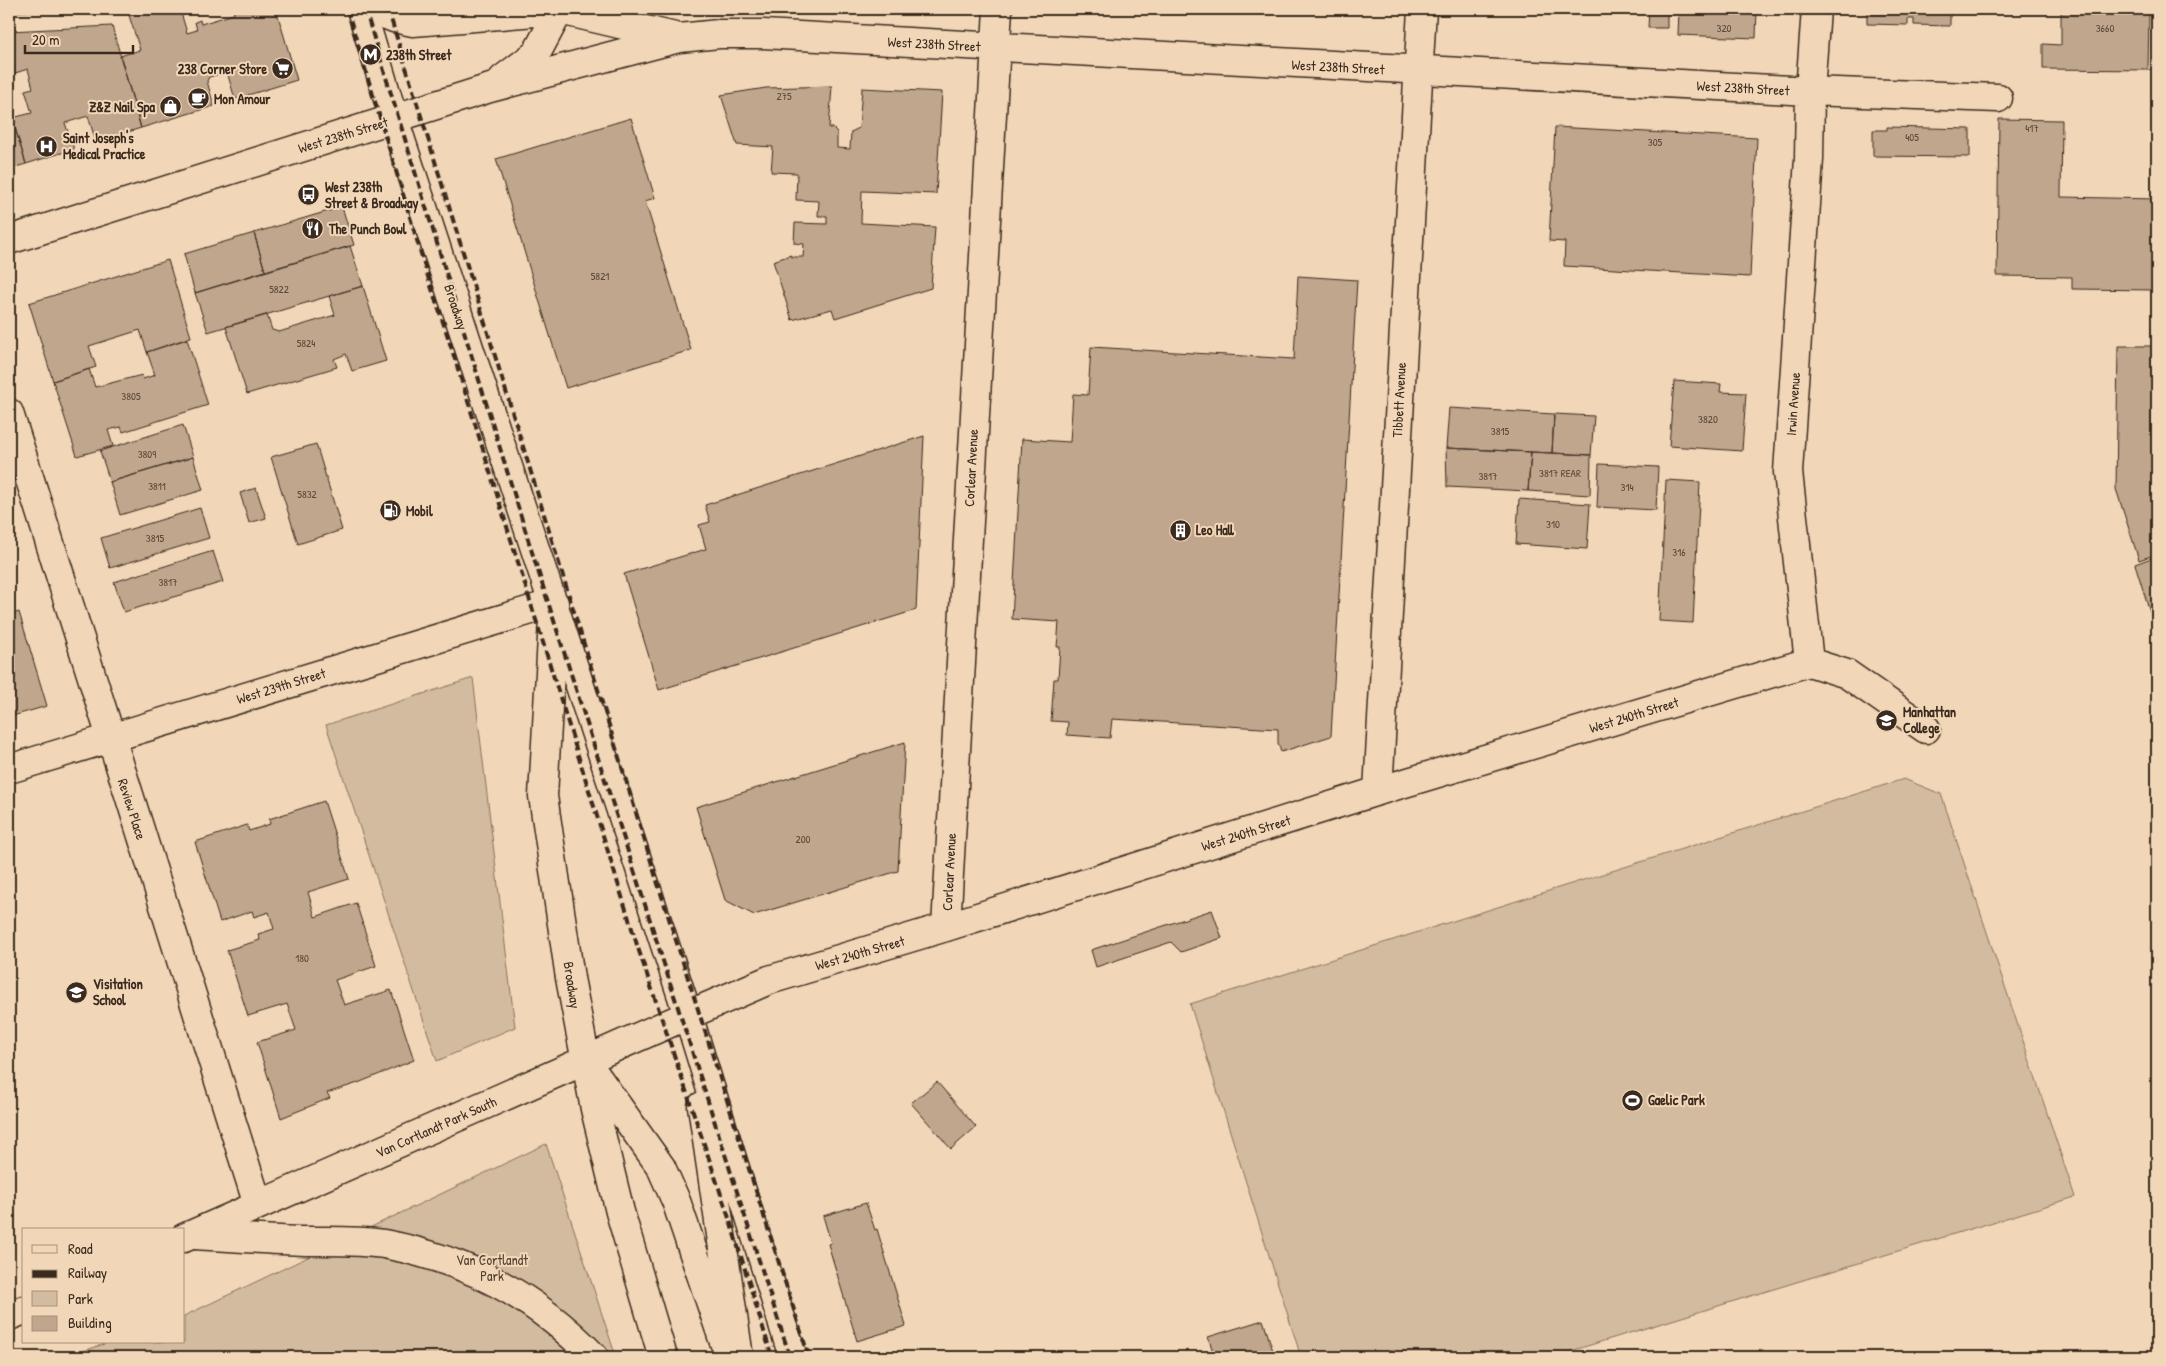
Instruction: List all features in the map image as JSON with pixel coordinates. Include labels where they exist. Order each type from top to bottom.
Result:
[{"type":"street","name":"Broadway","points":[[361,9],[394,119],[688,1015],[793,1357]]},
{"type":"street","name":"West 238th Street","points":[[371,9],[394,18],[413,22],[560,9],[679,38]]},
{"type":"street","points":[[490,88],[536,54],[560,9]]},
{"type":"street","name":"Corlear Avenue","points":[[946,927],[998,9]]},
{"type":"street","name":"Tibbett Avenue","points":[[1378,791],[1422,9]]},
{"type":"street","name":"Irwin Avenue","points":[[1809,662],[1788,472],[1809,159],[1810,91],[1816,9]]},
{"type":"street","name":"West 238th Street","points":[[9,240],[490,88],[679,38],[719,34],[763,34],[1810,91],[1998,98]]},
{"type":"street","name":"Review Place","points":[[9,413],[258,1205]]},
{"type":"street","name":"Broadway","points":[[554,603],[543,796],[570,978],[595,1109],[620,1212],[664,1357]]},
{"type":"street","name":"West 239th Street","points":[[9,769],[554,603]]},
{"type":"street","points":[[1809,662],[1847,674],[1926,729]]},
{"type":"street","name":"West 240th Street","points":[[688,1015],[769,980],[946,927],[1378,791],[1809,662]]},
{"type":"street","name":"Broadway","points":[[688,1015],[739,1357]]},
{"type":"street","name":"Van Cortlandt Park South","points":[[187,1236],[688,1015]]},
{"type":"street","points":[[586,1061],[661,1167],[676,1201],[730,1357]]},
{"type":"street","points":[[187,1236],[383,1244],[441,1259],[500,1284],[525,1298],[560,1324],[594,1357]]},
{"type":"street","points":[[9,1316],[22,1311]]},
{"type":"green space","points":[[473,678],[515,1027],[437,1061],[326,725]]},
{"type":"green space","name":"Gaelic Park","points":[[1904,779],[1941,794],[2075,1197],[1551,1357],[1301,1357],[1190,1004]]},
{"type":"green space","name":"Van Cortlandt Park","points":[[546,1144],[616,1357],[66,1357],[104,1344],[185,1344],[185,1316]]},
{"type":"building","points":[[9,9],[68,9],[9,12]]},
{"type":"building","points":[[127,9],[180,9],[187,33],[197,30],[195,22],[200,20],[201,24],[234,14],[233,9],[276,9],[297,80],[235,99],[227,72],[209,77],[207,81],[214,106],[141,128],[120,56],[140,50]]},
{"type":"building","points":[[1649,9],[1675,9],[1674,14],[1667,14],[1667,28],[1648,28]]},
{"type":"building","points":[[1679,9],[1757,9],[1756,38],[1678,35]]},
{"type":"building","points":[[1867,9],[1950,9],[1950,26],[1914,25],[1914,19],[1908,19],[1908,25],[1867,24]]},
{"type":"building","points":[[2061,9],[2157,9],[2157,12],[2149,12],[2148,70],[2043,69],[2043,44],[2061,45]]},
{"type":"building","points":[[112,26],[141,128],[96,142],[88,116],[65,123],[74,149],[26,164],[12,118],[32,113],[25,90],[33,88],[28,69],[9,75],[9,31]]},
{"type":"building","points":[[832,86],[829,128],[833,128],[837,132],[837,148],[850,149],[851,132],[859,128],[862,88],[942,92],[936,194],[862,191],[861,223],[935,227],[931,288],[835,318],[832,309],[792,320],[773,261],[791,255],[791,257],[803,257],[804,244],[794,243],[795,223],[827,224],[827,216],[818,216],[819,201],[796,200],[797,173],[771,172],[773,147],[737,145],[721,95],[766,88]]},
{"type":"building","points":[[9,108],[26,164],[9,169]]},
{"type":"building","points":[[631,118],[655,198],[645,201],[691,350],[566,388],[496,159]]},
{"type":"building","points":[[1999,119],[2062,120],[2061,197],[2157,199],[2157,290],[2072,289],[2072,277],[1997,276]]},
{"type":"building","points":[[1555,127],[1757,138],[1750,277],[1564,266],[1565,242],[1549,241]]},
{"type":"building","points":[[1887,127],[1970,129],[1970,157],[1873,156],[1873,130],[1887,130]]},
{"type":"building","points":[[342,207],[354,245],[265,271],[254,233]]},
{"type":"building","points":[[254,233],[265,271],[195,293],[184,254]]},
{"type":"building","points":[[350,246],[363,286],[208,332],[195,293]]},
{"type":"building","points":[[168,260],[191,337],[147,352],[140,330],[89,346],[96,367],[53,381],[29,303]]},
{"type":"building","name":"Leo Hall","points":[[1298,276],[1357,280],[1331,736],[1281,752],[1278,743],[1278,729],[1112,719],[1110,738],[1067,735],[1068,722],[1051,721],[1054,679],[1058,679],[1060,647],[1057,647],[1059,622],[1012,619],[1022,439],[1070,442],[1073,394],[1088,395],[1091,347],[1294,359]]},
{"type":"building","points":[[363,286],[386,361],[352,371],[346,354],[334,359],[337,367],[247,394],[226,327],[267,315],[272,330],[279,332],[335,315],[329,296]]},
{"type":"building","points":[[187,339],[208,405],[123,432],[121,427],[108,430],[113,446],[77,456],[53,381],[89,369],[95,387],[142,375],[143,379],[155,375],[147,352]]},
{"type":"building","points":[[2118,346],[2157,346],[2157,554],[2139,560],[2116,489]]},
{"type":"building","points":[[1674,381],[1721,384],[1720,392],[1746,393],[1742,451],[1669,446]]},
{"type":"building","points":[[1449,408],[1554,414],[1552,453],[1446,448]]},
{"type":"building","points":[[1554,414],[1594,416],[1591,455],[1552,453]]},
{"type":"building","points":[[183,425],[193,457],[110,482],[100,451]]},
{"type":"building","points":[[924,436],[916,610],[659,690],[624,574],[706,549],[699,525],[710,522],[705,505]]},
{"type":"building","points":[[316,444],[342,530],[298,544],[271,457]]},
{"type":"building","points":[[1446,448],[1531,452],[1528,491],[1447,487]]},
{"type":"building","points":[[1531,452],[1591,455],[1590,495],[1528,491]]},
{"type":"building","points":[[193,457],[203,490],[120,515],[110,482]]},
{"type":"building","points":[[1599,464],[1658,467],[1656,510],[1597,507]]},
{"type":"building","points":[[1666,480],[1700,482],[1693,623],[1659,621]]},
{"type":"building","points":[[256,488],[266,518],[249,523],[240,493]]},
{"type":"building","points":[[1519,499],[1590,504],[1587,549],[1516,544]]},
{"type":"building","points":[[200,508],[209,538],[110,568],[101,538]]},
{"type":"building","points":[[213,551],[223,582],[124,612],[114,582]]},
{"type":"building","points":[[2157,556],[2157,635],[2135,564]]},
{"type":"building","points":[[19,612],[47,706],[9,717],[9,615]]},
{"type":"building","points":[[905,742],[898,871],[754,915],[725,900],[696,807]]},
{"type":"building","points":[[324,801],[349,879],[308,892],[315,917],[356,903],[376,966],[335,980],[344,1005],[391,990],[414,1060],[358,1083],[327,1093],[330,1098],[281,1118],[257,1042],[296,1030],[287,1004],[248,1016],[227,950],[260,940],[258,934],[274,929],[269,912],[254,917],[252,911],[220,922],[195,842],[247,825],[249,831],[270,824],[269,819]]},
{"type":"building","points":[[1212,910],[1222,938],[1181,952],[1171,942],[1096,967],[1091,950]]},
{"type":"building","points":[[937,1082],[976,1127],[951,1149],[911,1103]]},
{"type":"building","points":[[866,1203],[875,1230],[877,1229],[906,1326],[857,1341],[828,1244],[831,1243],[823,1216]]},
{"type":"building","points":[[1263,1320],[1275,1357],[1215,1357],[1208,1337]]},
{"type":"railway","points":[[347,9],[429,280],[638,948],[731,1224],[772,1357]]},
{"type":"railway","points":[[365,9],[531,549],[790,1357]]},
{"type":"railway","points":[[388,9],[658,884],[809,1357]]},
{"type":"place","name":"238th Street","points":[[370,55]]},
{"type":"place","name":"238 Corner Store","points":[[283,69]]},
{"type":"place","name":"Mon Amour","points":[[198,99]]},
{"type":"place","name":"Z&Z Nail Spa","points":[[171,107]]},
{"type":"place","name":"Saint Joseph's Medical Practice","points":[[47,146]]},
{"type":"place","name":"West 238th Street & Broadway","points":[[309,195]]},
{"type":"place","name":"The Punch Bowl","points":[[313,229]]},
{"type":"place","name":"Mobil","points":[[390,511]]},
{"type":"place","name":"Leo Hall","points":[[1180,530]]},
{"type":"place","name":"Manhattan College","points":[[1887,720]]},
{"type":"place","name":"Visitation School","points":[[77,992]]},
{"type":"place","name":"Gaelic Park","points":[[1632,1100]]}]
